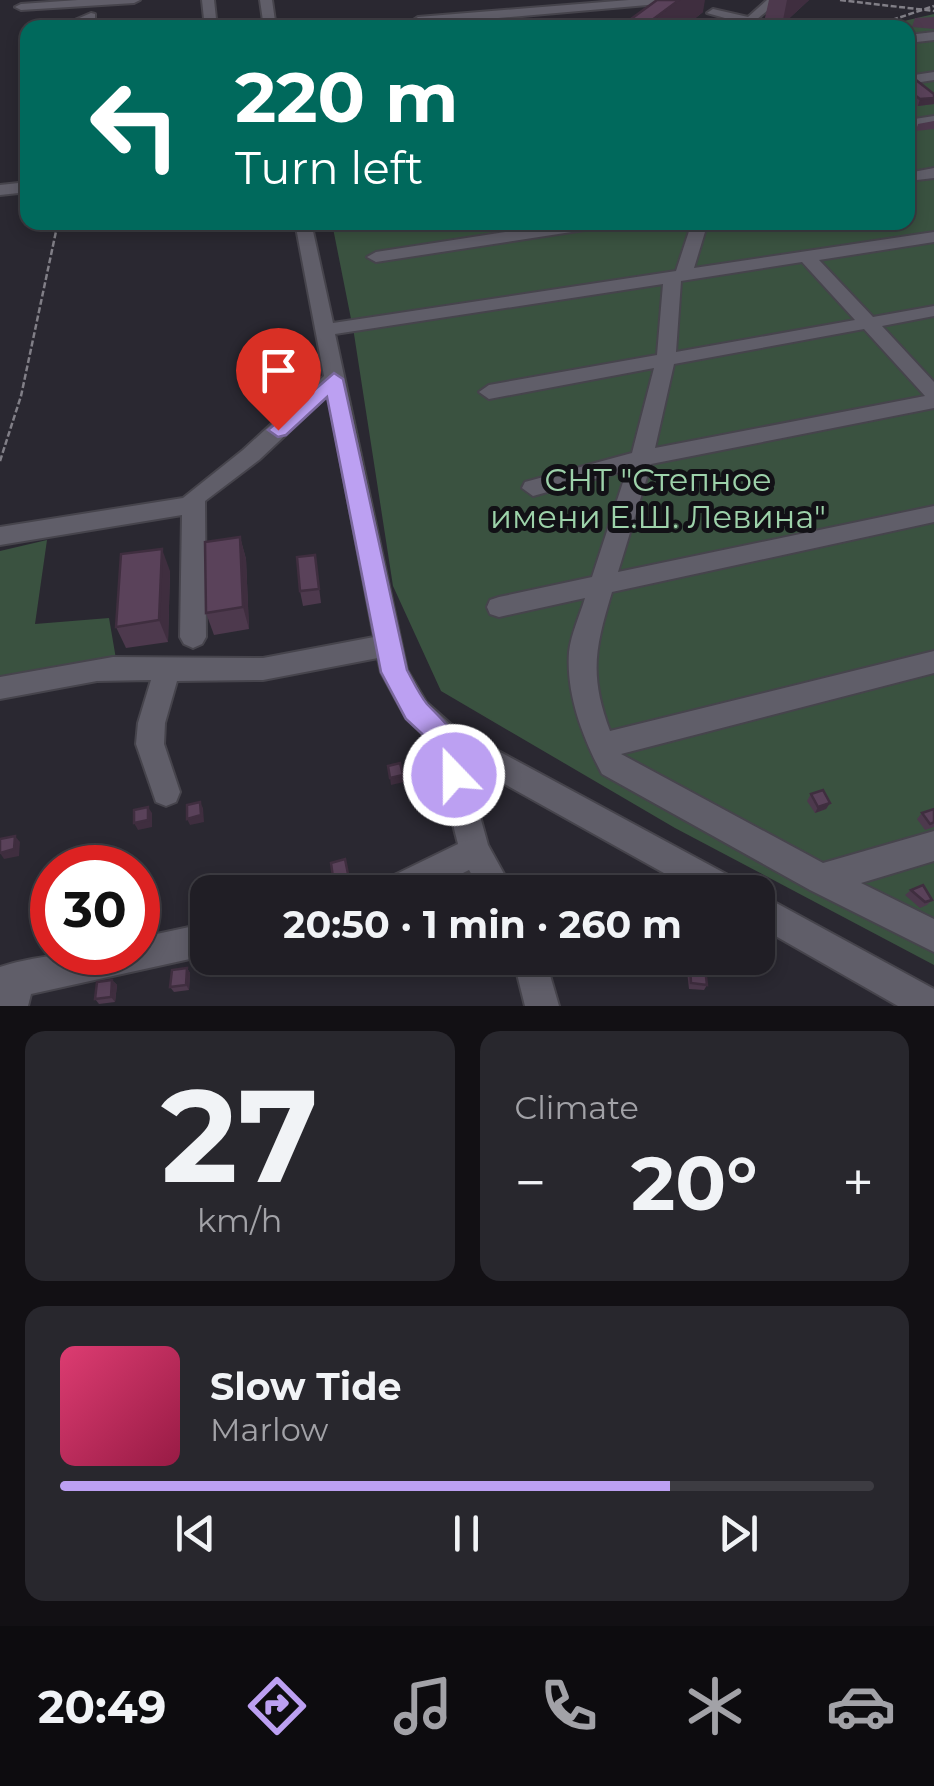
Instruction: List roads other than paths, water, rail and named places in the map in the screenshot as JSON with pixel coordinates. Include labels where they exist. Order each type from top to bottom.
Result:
[{"type":"street","points":[[21,6],[134,0]]},
{"type":"street","points":[[477,0],[486,15]]},
{"type":"street","points":[[429,20],[486,15],[526,6],[670,0]]},
{"type":"street","points":[[659,18],[684,0]]},
{"type":"street","points":[[751,20],[774,0]]},
{"type":"street","points":[[713,13],[745,20]]},
{"type":"street","points":[[305,230],[394,672],[416,710],[444,736],[697,875]]},
{"type":"street","points":[[376,256],[550,230]]},
{"type":"street","points":[[697,230],[678,277],[666,358],[642,458],[582,648],[581,670],[600,746],[612,765],[934,936]]},
{"type":"street","points":[[324,330],[934,237]]},
{"type":"street","points":[[532,488],[642,458],[934,397],[807,257]]},
{"type":"street","points":[[490,392],[934,311]]},
{"type":"street","points":[[193,638],[194,505],[208,483],[251,455],[334,379]]},
{"type":"street","points":[[0,536],[194,505]]},
{"type":"street","points":[[499,607],[934,514]]},
{"type":"street","points":[[0,688],[68,673],[128,668],[248,670],[339,658],[389,644]]},
{"type":"street","points":[[600,746],[934,662]]},
{"type":"street","points":[[166,792],[165,773],[152,754],[149,738],[167,671]]},
{"type":"street","points":[[444,736],[475,852],[489,875]]},
{"type":"street","points":[[821,879],[934,846]]},
{"type":"street","points":[[427,875],[475,852]]},
{"type":"street","points":[[775,919],[930,1006]]},
{"type":"street","points":[[10,989],[190,944]]},
{"type":"street","points":[[534,975],[542,1006]]},
{"type":"park label","name":"СНТ \"Степное имени Е.Ш. Левина\"","points":[[658,498]]}]
